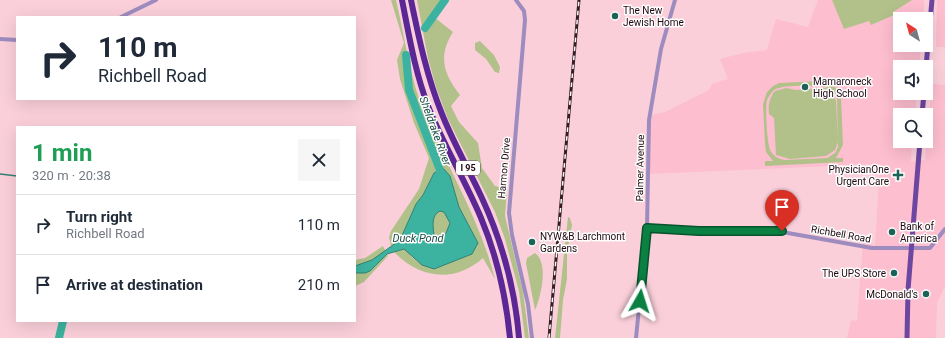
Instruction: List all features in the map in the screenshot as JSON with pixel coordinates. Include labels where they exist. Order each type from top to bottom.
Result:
[{"type":"highway","name":"I 95","points":[[402,0],[418,74],[428,104],[474,203],[492,247],[504,292],[510,338]]},
{"type":"highway","name":"I 95","points":[[411,0],[426,70],[435,96],[449,130],[487,209],[504,254],[514,300],[519,338]]},
{"type":"main road","points":[[927,60],[932,0]]},
{"type":"main road","points":[[907,338],[908,302],[919,148]]},
{"type":"street","points":[[123,16],[156,0]]},
{"type":"street","name":"Harmon Drive","points":[[516,0],[524,11],[525,20],[509,213],[512,235],[524,282],[532,338]]},
{"type":"street","name":"Palmer Avenue","points":[[636,338],[647,228],[650,106],[661,49],[675,0]]},
{"type":"street","points":[[0,39],[16,40]]},
{"type":"street","name":"Richbell Road","points":[[647,228],[713,232],[771,230],[872,248],[912,249],[930,248],[945,229]]},
{"type":"shaded area","points":[[391,0],[396,0],[415,87],[425,115],[473,216],[489,257],[495,279],[483,258],[472,266],[461,271],[449,274],[438,274],[415,268],[394,252],[404,249],[418,262],[434,269],[478,243],[459,207],[450,176],[440,170],[434,173],[423,195],[416,204],[400,240],[391,246],[389,237],[391,231],[419,189],[429,158],[414,123],[400,79],[397,60],[404,43]]},
{"type":"shaded area","points":[[417,0],[448,0],[434,17],[453,32],[445,49],[444,64],[446,72],[460,95],[451,106],[459,122],[478,143],[482,168],[495,186],[507,189],[505,216],[523,292],[529,338],[525,338],[519,291],[505,239],[495,212],[448,119],[436,87],[428,58]]},
{"type":"shaded area","name":"Mamaroneck High School","points":[[818,0],[924,0],[923,12],[893,12],[893,52],[920,52],[920,60],[893,60],[893,100],[916,100],[916,108],[893,108],[893,148],[912,148],[911,162],[925,160],[926,148],[933,148],[933,108],[930,108],[931,100],[933,100],[933,84],[945,85],[945,286],[937,303],[936,338],[847,338],[851,320],[857,321],[863,243],[875,245],[880,164],[648,174],[650,115],[665,112],[709,90],[712,84],[728,79],[720,59],[743,53],[767,50],[776,19],[808,27]]},
{"type":"shaded area","points":[[832,0],[912,0],[893,12],[893,15],[871,25],[869,21],[844,29]]},
{"type":"shaded area","points":[[937,0],[945,0],[945,47],[936,47]]},
{"type":"shaded area","points":[[480,41],[494,55],[500,67],[499,73],[495,72],[486,59],[475,50],[475,43]]},
{"type":"shaded area","points":[[821,81],[835,87],[841,97],[843,145],[836,158],[843,158],[843,162],[765,166],[765,161],[773,161],[766,152],[763,104],[767,92],[779,83]],"holes":[[[790,86],[821,86],[831,89],[837,98],[838,147],[835,153],[827,158],[785,160],[774,156],[769,146],[766,118],[766,104],[772,92],[778,88]]]},
{"type":"shaded area","points":[[786,88],[796,90],[827,88],[832,92],[836,101],[838,142],[835,150],[826,156],[790,159],[776,155],[774,118],[769,114],[769,105],[771,96],[775,91]]},
{"type":"shaded area","points":[[439,210],[444,211],[450,223],[446,233],[440,238],[433,235],[434,218],[436,212]]},
{"type":"shaded area","points":[[568,217],[570,218],[572,225],[567,254],[567,279],[563,300],[560,338],[555,338]]},
{"type":"shaded area","points":[[383,246],[388,256],[364,282],[356,286],[356,260],[365,258]]},
{"type":"shaded area","points":[[535,253],[542,264],[543,272],[540,297],[535,310],[526,263],[527,258]]},
{"type":"water","name":"Duck Pond","points":[[443,168],[450,176],[459,207],[478,243],[472,254],[434,269],[422,265],[404,249],[387,254],[370,271],[365,273],[356,273],[356,266],[372,260],[400,240],[416,204],[423,195],[434,173]],"holes":[[[440,211],[444,212],[450,223],[446,233],[440,238],[434,235],[433,221],[437,213]]]},
{"type":"waterway","name":"Sheldrake River","points":[[425,28],[445,0]]},
{"type":"waterway","name":"Sheldrake River","points":[[406,55],[409,90],[440,170],[439,180]]},
{"type":"waterway","points":[[0,174],[16,176]]},
{"type":"waterway","name":"Sheldrake River","points":[[59,338],[63,322]]},
{"type":"railway","points":[[549,338],[579,0]]},
{"type":"place","name":"The New Jewish Home","points":[[615,16]]},
{"type":"place","name":"Mamaroneck High School","points":[[805,87]]},
{"type":"place","name":"PhysicianOne Urgent Care","points":[[898,175]]},
{"type":"place","name":"Bank of America","points":[[892,232]]},
{"type":"place","name":"NYW&B Larchmont Gardens","points":[[532,242]]},
{"type":"place","name":"The UPS Store","points":[[894,273]]},
{"type":"place","name":"McDonald's","points":[[926,294]]},
{"type":"route","points":[[640,301],[647,228],[720,232],[760,230],[782,231]]}]
